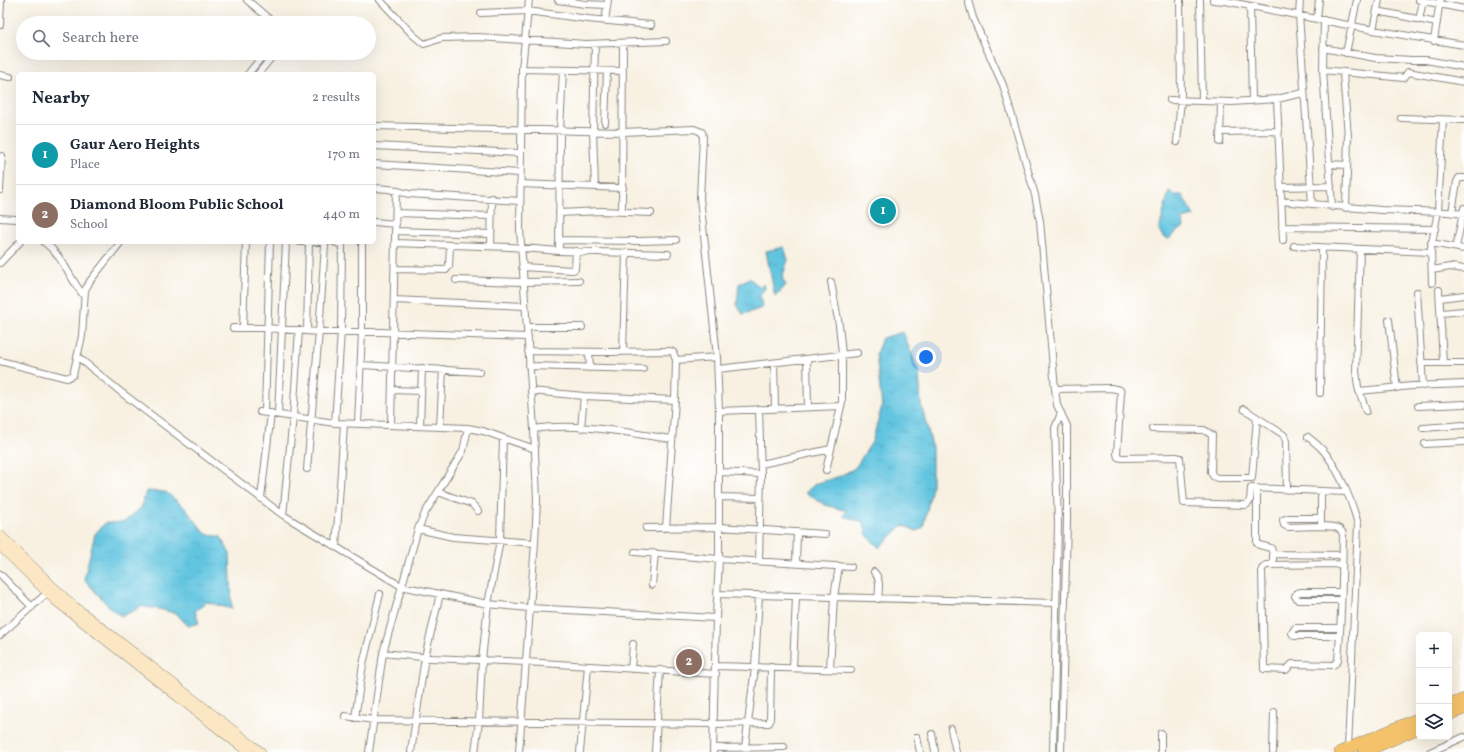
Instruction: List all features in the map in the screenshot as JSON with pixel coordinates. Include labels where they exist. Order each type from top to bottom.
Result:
[{"type":"highway","points":[[1452,704],[1464,699]]},
{"type":"highway","points":[[1452,714],[1464,709]]},
{"type":"highway","points":[[1344,750],[1416,719]]},
{"type":"highway","points":[[1364,752],[1416,729]]},
{"type":"main road","points":[[0,535],[61,595],[199,708],[248,752]]},
{"type":"main road","points":[[0,546],[47,593],[199,708],[261,752]]},
{"type":"street","points":[[0,25],[1,0]]},
{"type":"street","points":[[247,0],[267,16]]},
{"type":"street","points":[[380,0],[413,36],[424,44],[442,38],[478,37],[595,44],[666,41]]},
{"type":"street","points":[[519,752],[535,543],[537,478],[520,229],[520,130],[522,69],[528,0]]},
{"type":"street","points":[[558,0],[585,4],[608,3],[605,21]]},
{"type":"street","points":[[968,0],[973,18],[1003,85],[1035,195],[1040,221],[1057,405],[1067,426],[1067,521],[1061,752]]},
{"type":"street","points":[[1177,142],[1181,100],[1180,0]]},
{"type":"street","points":[[1200,0],[1202,101]]},
{"type":"street","points":[[1213,0],[1231,1],[1373,30],[1464,45]]},
{"type":"street","points":[[1252,101],[1253,6],[1257,0]]},
{"type":"street","points":[[1300,0],[1298,15],[1312,204]]},
{"type":"street","points":[[1317,19],[1319,0]]},
{"type":"street","points":[[1346,53],[1353,26],[1357,0]]},
{"type":"street","points":[[1373,30],[1379,0]]},
{"type":"street","points":[[1419,20],[1421,0],[1440,2],[1464,9]]},
{"type":"street","points":[[1434,41],[1440,2]]},
{"type":"street","points":[[480,13],[528,11],[605,21],[651,25]]},
{"type":"street","points":[[1376,12],[1437,23]]},
{"type":"street","points":[[1324,20],[1323,70],[1332,206]]},
{"type":"street","points":[[622,212],[623,43]]},
{"type":"street","points":[[594,187],[593,132],[595,44]]},
{"type":"street","points":[[1323,48],[1375,58],[1426,60],[1464,67]]},
{"type":"street","points":[[250,72],[259,60]]},
{"type":"street","points":[[260,72],[269,60]]},
{"type":"street","points":[[522,69],[623,71]]},
{"type":"street","points":[[559,251],[560,131],[564,70]]},
{"type":"street","points":[[1323,70],[1404,78],[1408,72],[1464,82]]},
{"type":"street","points":[[605,123],[607,71]]},
{"type":"street","points":[[1343,73],[1348,126],[1346,208]]},
{"type":"street","points":[[0,75],[10,77]]},
{"type":"street","points":[[1170,100],[1221,102],[1252,101],[1277,99],[1303,93]]},
{"type":"street","points":[[1277,99],[1283,240]]},
{"type":"street","points":[[1220,142],[1221,102]]},
{"type":"street","points":[[1401,118],[1464,120]]},
{"type":"street","points":[[1432,283],[1431,243],[1438,212],[1443,120]]},
{"type":"street","points":[[376,126],[593,132],[694,129],[702,132],[700,198],[717,357],[719,411],[719,559],[713,750],[745,747],[784,747]]},
{"type":"street","points":[[1220,132],[1279,131]]},
{"type":"street","points":[[376,146],[520,153]]},
{"type":"street","points":[[0,190],[2,156]]},
{"type":"street","points":[[376,164],[520,173]]},
{"type":"street","points":[[1329,164],[1347,165]]},
{"type":"street","points":[[1452,212],[1457,182],[1459,178],[1464,178]]},
{"type":"street","points":[[520,184],[623,188]]},
{"type":"street","points":[[1281,187],[1331,186]]},
{"type":"street","points":[[376,188],[389,189],[409,194],[492,198],[520,201]]},
{"type":"street","points":[[391,426],[396,191]]},
{"type":"street","points":[[490,246],[492,198]]},
{"type":"street","points":[[1282,200],[1346,208],[1464,212],[1456,247]]},
{"type":"street","points":[[559,213],[601,211],[651,213]]},
{"type":"street","points":[[396,213],[491,216]]},
{"type":"street","points":[[0,218],[15,219]]},
{"type":"street","points":[[376,222],[396,224]]},
{"type":"street","points":[[1282,227],[1435,229]]},
{"type":"street","points":[[396,231],[491,234]]},
{"type":"street","points":[[559,240],[638,242],[676,240]]},
{"type":"street","points":[[396,243],[490,246],[559,251],[668,254]]},
{"type":"street","points":[[1431,243],[1464,249]]},
{"type":"street","points":[[0,263],[18,244]]},
{"type":"street","points":[[46,244],[56,252],[73,282],[84,296]]},
{"type":"street","points":[[0,361],[67,378],[73,375],[78,357],[83,327],[85,290],[90,281],[119,244]]},
{"type":"street","points":[[243,328],[246,244]]},
{"type":"street","points":[[261,498],[266,412],[270,244]]},
{"type":"street","points":[[278,414],[286,244]]},
{"type":"street","points":[[307,331],[309,244]]},
{"type":"street","points":[[307,469],[326,244]]},
{"type":"street","points":[[335,424],[341,331],[342,245],[339,244]]},
{"type":"street","points":[[358,424],[362,331],[362,244]]},
{"type":"street","points":[[395,269],[446,270],[449,266],[450,245]]},
{"type":"street","points":[[1294,246],[1431,252]]},
{"type":"street","points":[[1320,393],[1322,248]]},
{"type":"street","points":[[1360,249],[1356,371],[1359,391],[1366,411]]},
{"type":"street","points":[[522,267],[573,270],[576,269],[576,251]]},
{"type":"street","points":[[623,351],[626,252]]},
{"type":"street","points":[[1432,270],[1450,267],[1464,269]]},
{"type":"street","points":[[456,280],[524,282],[579,281]]},
{"type":"street","points":[[826,470],[841,406],[842,354],[838,318],[831,282]]},
{"type":"street","points":[[1439,290],[1443,363]]},
{"type":"street","points":[[1417,292],[1423,386]]},
{"type":"street","points":[[1440,298],[1464,295]]},
{"type":"street","points":[[394,300],[525,306]]},
{"type":"street","points":[[1441,313],[1464,311]]},
{"type":"street","points":[[1389,320],[1397,388]]},
{"type":"street","points":[[527,327],[582,328]]},
{"type":"street","points":[[233,328],[267,328],[319,332],[362,331],[528,337]]},
{"type":"street","points":[[283,515],[293,417],[299,330]]},
{"type":"street","points":[[528,351],[673,352],[676,360],[675,400],[666,528]]},
{"type":"street","points":[[590,352],[590,368]]},
{"type":"street","points":[[718,369],[857,353]]},
{"type":"street","points":[[78,357],[283,515],[402,586],[488,604],[529,608],[716,618]]},
{"type":"street","points":[[676,360],[717,357]]},
{"type":"street","points":[[806,358],[808,407]]},
{"type":"street","points":[[774,362],[775,408]]},
{"type":"street","points":[[1421,363],[1464,363]]},
{"type":"street","points":[[361,365],[480,372]]},
{"type":"street","points":[[529,366],[643,369]]},
{"type":"street","points":[[420,426],[422,368]]},
{"type":"street","points":[[440,427],[443,369]]},
{"type":"street","points":[[1359,391],[1464,384]]},
{"type":"street","points":[[1055,389],[1117,388],[1120,390],[1118,457],[1177,456],[1180,458],[1184,503],[1246,505],[1249,504],[1254,488]]},
{"type":"street","points":[[392,390],[421,391]]},
{"type":"street","points":[[531,391],[584,396],[675,400]]},
{"type":"street","points":[[582,428],[584,396]]},
{"type":"street","points":[[1418,406],[1464,404]]},
{"type":"street","points":[[719,411],[841,406]]},
{"type":"street","points":[[759,409],[761,464],[759,561]]},
{"type":"street","points":[[1244,409],[1284,435],[1286,441],[1287,490]]},
{"type":"street","points":[[266,412],[335,424],[420,426],[483,430],[535,448]]},
{"type":"street","points":[[1053,752],[1058,524],[1055,428],[1061,413]]},
{"type":"street","points":[[1257,418],[1252,478],[1254,488],[1257,543],[1259,545],[1271,548],[1273,554],[1273,565]]},
{"type":"street","points":[[336,547],[344,424]]},
{"type":"street","points":[[1424,428],[1464,425]]},
{"type":"street","points":[[534,429],[548,427],[582,428],[672,439]]},
{"type":"street","points":[[370,752],[383,653],[418,529],[425,513],[463,451],[468,428]]},
{"type":"street","points":[[1153,429],[1204,430],[1209,432],[1212,435],[1211,472],[1213,476],[1217,478],[1252,478]]},
{"type":"street","points":[[1308,437],[1326,454],[1342,480],[1356,514],[1358,524],[1352,649],[1344,750]]},
{"type":"street","points":[[475,752],[479,721],[482,660],[488,604],[500,540],[503,438]]},
{"type":"street","points":[[1425,444],[1464,442]]},
{"type":"street","points":[[761,464],[831,450]]},
{"type":"street","points":[[719,472],[761,474]]},
{"type":"street","points":[[1254,488],[1346,492]]},
{"type":"street","points":[[438,492],[472,504],[478,510]]},
{"type":"street","points":[[1321,492],[1321,526]]},
{"type":"street","points":[[719,497],[760,498]]},
{"type":"street","points":[[1321,518],[1288,518],[1283,520],[1284,525],[1288,527],[1321,526],[1338,528],[1342,530],[1342,564],[1341,600],[1338,660],[1333,665],[1295,664],[1291,665],[1286,670],[1264,669],[1262,569],[1266,565],[1342,564]]},
{"type":"street","points":[[646,528],[719,527],[825,534]]},
{"type":"street","points":[[418,529],[453,537],[535,543]]},
{"type":"street","points":[[796,563],[797,532]]},
{"type":"street","points":[[635,552],[851,567]]},
{"type":"street","points":[[652,585],[655,553]]},
{"type":"street","points":[[1273,554],[1342,555]]},
{"type":"street","points":[[830,669],[834,597],[839,566]]},
{"type":"street","points":[[874,572],[878,575],[879,581],[878,599]]},
{"type":"street","points":[[0,574],[32,606]]},
{"type":"street","points":[[1341,592],[1301,592],[1297,593],[1295,596],[1298,600],[1341,600]]},
{"type":"street","points":[[0,635],[47,593]]},
{"type":"street","points":[[355,718],[363,664],[380,594]]},
{"type":"street","points":[[411,752],[425,657],[440,594]]},
{"type":"street","points":[[717,594],[1056,603]]},
{"type":"street","points":[[745,747],[755,667],[759,595]]},
{"type":"street","points":[[793,668],[796,596]]},
{"type":"street","points":[[1339,636],[1294,636],[1292,632],[1295,628],[1340,628]]},
{"type":"street","points":[[1055,635],[1064,636]]},
{"type":"street","points":[[631,669],[633,644]]},
{"type":"street","points":[[1339,648],[1352,649]]},
{"type":"street","points":[[383,653],[425,657],[716,674]]},
{"type":"street","points":[[580,752],[588,666]]},
{"type":"street","points":[[716,666],[851,670]]},
{"type":"street","points":[[345,716],[374,720],[656,724],[769,723],[771,667]]},
{"type":"street","points":[[655,752],[660,670]]},
{"type":"street","points":[[1273,752],[1274,712]]},
{"type":"street","points":[[951,729],[956,752]]},
{"type":"street","points":[[1161,733],[1161,752]]},
{"type":"street","points":[[932,734],[935,752]]},
{"type":"street","points":[[917,737],[920,752]]},
{"type":"street","points":[[1430,752],[1464,737]]},
{"type":"water","points":[[1169,191],[1175,195],[1182,195],[1194,216],[1182,219],[1184,227],[1169,239],[1163,237],[1159,230]]},
{"type":"water","points":[[784,247],[788,260],[782,278],[786,285],[775,297],[766,251]]},
{"type":"water","points":[[749,278],[760,287],[764,284],[765,288],[760,295],[762,308],[743,314],[737,305],[739,284]]},
{"type":"water","points":[[903,332],[919,373],[921,404],[932,446],[932,487],[923,528],[916,531],[903,525],[879,548],[867,535],[863,522],[843,516],[847,511],[825,505],[805,493],[815,484],[840,476],[855,468],[872,442],[882,406],[876,354],[882,338]]},
{"type":"water","points":[[146,491],[166,492],[184,507],[206,534],[221,537],[230,554],[232,609],[207,602],[195,611],[199,623],[188,626],[177,614],[141,606],[132,612],[121,616],[110,608],[84,579],[95,534],[105,523],[124,522],[141,508]]},
{"type":"place","name":"Gaur Aero Heights","points":[[883,211]]},
{"type":"place","name":"Diamond Bloom Public School","points":[[689,662]]}]
